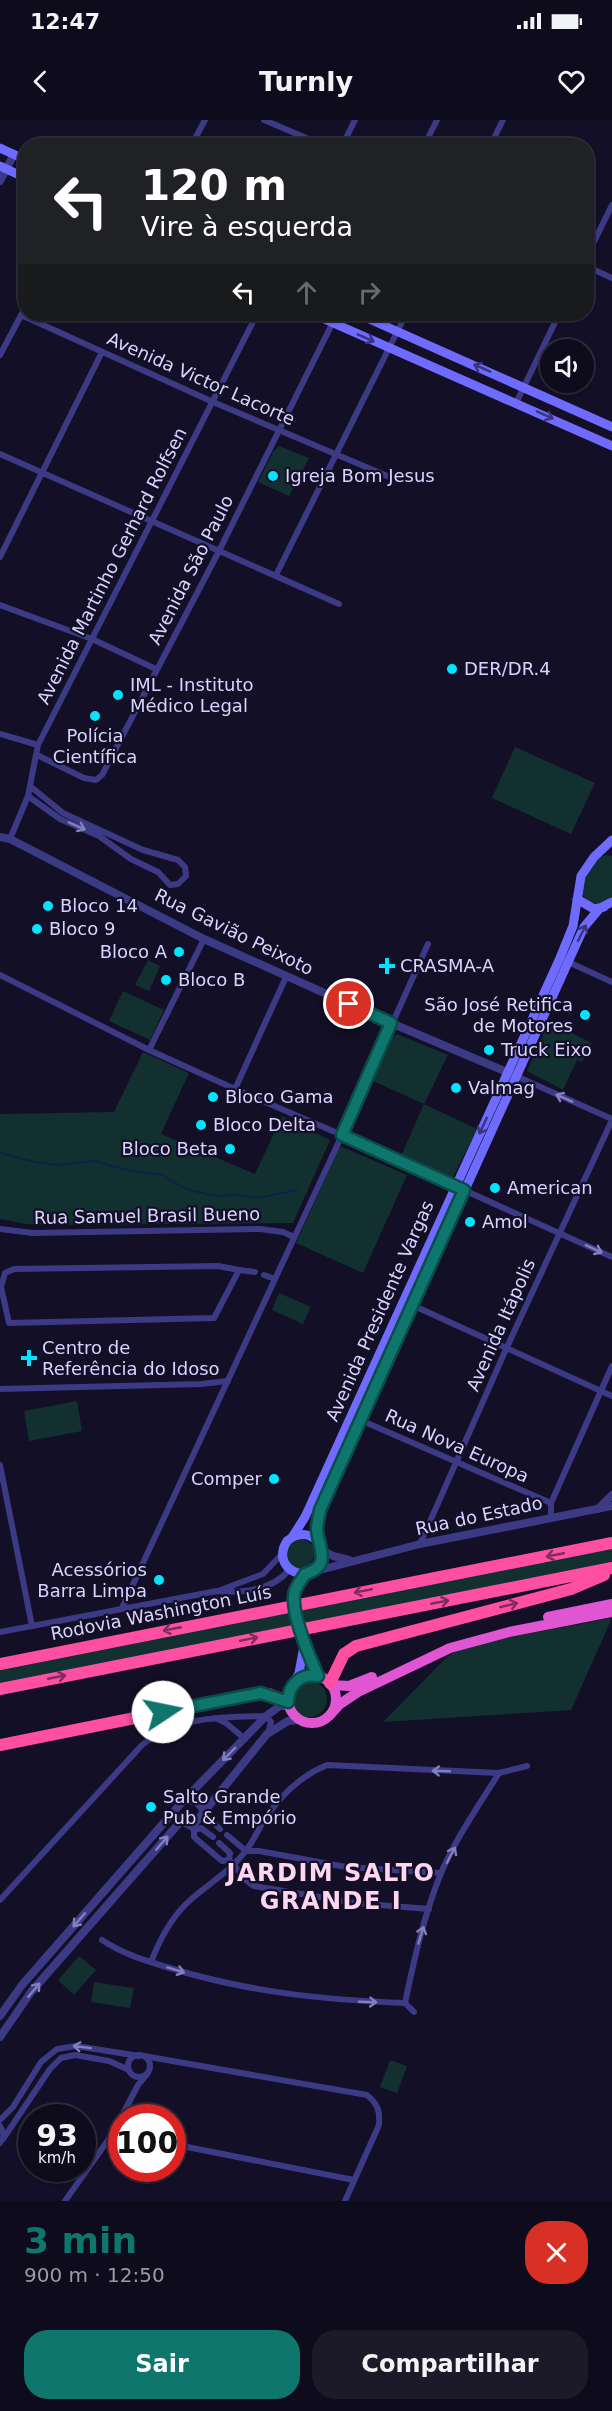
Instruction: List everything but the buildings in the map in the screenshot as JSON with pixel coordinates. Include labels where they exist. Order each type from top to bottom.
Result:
[{"type":"highway","name":"Rodovia Washington Luís","points":[[0,1664],[612,1544]]},
{"type":"highway","points":[[330,1715],[336,1700],[331,1684],[344,1654],[356,1646],[571,1589],[612,1570]]},
{"type":"highway","points":[[0,1689],[612,1570]]},
{"type":"highway","points":[[289,1704],[293,1685],[307,1676],[318,1676],[331,1684],[349,1686],[360,1683],[433,1648],[459,1639],[612,1604]]},
{"type":"highway","points":[[0,1744],[249,1695],[269,1694],[289,1704],[300,1720],[316,1723],[330,1715],[340,1704],[358,1692],[450,1648],[509,1632],[612,1612]]},
{"type":"main road","points":[[0,148],[18,156]]},
{"type":"main road","points":[[3,167],[18,174]]},
{"type":"main road","points":[[340,321],[390,349],[516,402],[612,446]]},
{"type":"main road","points":[[374,321],[612,427]]},
{"type":"main road","name":"Avenida Presidente Vargas","points":[[564,960],[573,926],[581,876],[586,866],[608,850],[612,840]]},
{"type":"main road","points":[[577,898],[594,909],[612,904]]},
{"type":"main road","name":"Avenida Presidente Vargas","points":[[320,1546],[317,1527],[320,1510],[355,1418],[564,960],[584,927],[600,908]]},
{"type":"main road","name":"Avenida Presidente Vargas","points":[[293,1536],[305,1517],[412,1305],[460,1188]]},
{"type":"main road","points":[[294,1598],[296,1588],[308,1573],[321,1563],[320,1546],[307,1534],[293,1536],[282,1553],[283,1560],[290,1570],[290,1581],[304,1644],[318,1676]]},
{"type":"main road","points":[[290,1570],[308,1573]]},
{"type":"main road","points":[[293,1685],[299,1673],[304,1644]]},
{"type":"street","points":[[195,138],[205,120]]},
{"type":"street","points":[[264,120],[306,138]]},
{"type":"street","points":[[346,138],[355,120]]},
{"type":"street","points":[[428,138],[437,120]]},
{"type":"street","points":[[494,138],[503,120]]},
{"type":"street","points":[[0,182],[3,167],[14,154]]},
{"type":"street","points":[[594,242],[612,205]]},
{"type":"street","points":[[594,270],[612,278]]},
{"type":"street","points":[[0,355],[18,321]]},
{"type":"street","name":"Avenida Victor Lacorte","points":[[34,321],[336,456],[399,481]]},
{"type":"street","name":"Avenida Martinho Gerhard Rolfsen","points":[[10,839],[28,796],[38,745],[254,321]]},
{"type":"street","name":"Avenida São Paulo","points":[[37,755],[84,778],[96,780],[105,771],[219,551],[334,321]]},
{"type":"street","points":[[276,575],[403,321]]},
{"type":"street","points":[[516,402],[556,321]]},
{"type":"street","points":[[0,557],[102,352]]},
{"type":"street","points":[[0,454],[339,604]]},
{"type":"street","points":[[0,605],[92,639],[156,669]]},
{"type":"street","points":[[0,734],[38,745]]},
{"type":"street","points":[[30,786],[62,816]]},
{"type":"street","points":[[28,796],[62,816],[100,834],[178,860],[185,867],[184,879],[178,884],[170,885],[158,872],[131,859],[100,834]]},
{"type":"street","name":"Rua Gavião Peixoto","points":[[0,837],[10,839],[204,939],[286,977],[512,1074],[612,1120]]},
{"type":"street","points":[[149,1050],[204,939]]},
{"type":"street","points":[[122,1608],[342,1135],[428,944]]},
{"type":"street","points":[[564,960],[612,982]]},
{"type":"street","points":[[0,975],[149,1050],[612,1257]]},
{"type":"street","points":[[235,1089],[286,977]]},
{"type":"street","name":"Avenida Itápolis","points":[[420,1544],[507,1347],[612,1120]]},
{"type":"street","name":"Rua Samuel Brasil Bueno","points":[[0,1229],[33,1233],[260,1229],[283,1232],[294,1237]]},
{"type":"street","points":[[239,1270],[214,1318],[9,1323],[1,1287],[2,1277],[15,1269],[218,1266],[255,1272]]},
{"type":"street","points":[[264,1275],[275,1279]]},
{"type":"street","points":[[412,1305],[612,1396]]},
{"type":"street","points":[[551,1518],[551,1503],[612,1366]]},
{"type":"street","points":[[0,1389],[201,1384],[228,1381]]},
{"type":"street","name":"Rua Nova Europa","points":[[355,1418],[551,1503]]},
{"type":"street","points":[[0,1465],[32,1626]]},
{"type":"street","points":[[598,1509],[612,1495]]},
{"type":"street","name":"Rua do Estado","points":[[308,1573],[420,1544],[612,1506]]},
{"type":"street","points":[[320,1546],[333,1556],[353,1561]]},
{"type":"street","points":[[0,1632],[217,1591],[263,1574],[282,1553]]},
{"type":"street","points":[[217,1591],[236,1592],[261,1588],[277,1581],[290,1570]]},
{"type":"street","points":[[0,2016],[22,1985],[183,1801],[266,1716],[280,1706],[289,1704]]},
{"type":"street","points":[[0,1900],[142,1745],[156,1734],[174,1725],[214,1718],[266,1716]]},
{"type":"street","points":[[266,1716],[271,1722],[267,1734]]},
{"type":"street","points":[[214,1718],[226,1723],[245,1739]]},
{"type":"street","points":[[0,2037],[31,1992],[106,1907],[188,1825],[195,1823],[267,1734],[288,1720],[300,1720]]},
{"type":"street","points":[[151,1962],[159,1941],[178,1913],[246,1851],[265,1819],[284,1794],[307,1773],[327,1765],[499,1773],[527,1766]]},
{"type":"street","points":[[405,2003],[414,1957],[441,1873],[499,1773]]},
{"type":"street","points":[[183,1801],[196,1801],[220,1829]]},
{"type":"street","points":[[173,1812],[188,1825],[194,1838],[222,1861],[232,1862]]},
{"type":"street","points":[[188,1825],[201,1828],[213,1837]]},
{"type":"street","points":[[226,1835],[246,1851],[346,1866],[441,1873]]},
{"type":"street","points":[[219,1843],[230,1853],[240,1876],[254,1886],[354,1903],[429,1909]]},
{"type":"street","points":[[97,1899],[106,1907]]},
{"type":"street","points":[[102,1940],[118,1950],[190,1975],[263,1991],[335,2001],[405,2003],[414,2012]]},
{"type":"street","points":[[0,2118],[8,2114],[41,2062],[57,2049],[76,2046],[367,2095],[376,2102],[380,2113],[379,2125],[345,2201]]},
{"type":"street","points":[[1,2142],[50,2069],[61,2058],[75,2055],[109,2061],[139,2077],[163,2061]]},
{"type":"street","points":[[134,2091],[135,2085],[130,2072],[132,2059],[142,2056]]},
{"type":"street","points":[[128,2104],[148,2072],[149,2062],[142,2056]]},
{"type":"street","points":[[0,2126],[3,2131],[1,2142]]},
{"type":"street","points":[[65,2201],[108,2140]]},
{"type":"street","points":[[186,2147],[354,2180]]},
{"type":"green space","points":[[279,446],[309,458],[289,496],[258,482],[273,452]]},
{"type":"green space","points":[[515,747],[595,783],[571,834],[492,798]]},
{"type":"green space","points":[[612,856],[612,898],[596,904],[589,902],[581,893],[583,880],[599,857]]},
{"type":"green space","points":[[148,960],[160,966],[149,991],[135,985]]},
{"type":"green space","points":[[123,991],[164,1010],[150,1040],[109,1021]]},
{"type":"green space","points":[[549,1022],[592,1043],[582,1062],[577,1060],[563,1090],[527,1071]]},
{"type":"green space","points":[[397,1034],[448,1055],[424,1104],[373,1081],[392,1038]]},
{"type":"green space","points":[[143,1052],[189,1073],[161,1134],[255,1174],[282,1116],[330,1140],[293,1223],[48,1225],[0,1219],[0,1114],[114,1112]]},
{"type":"green space","points":[[424,1104],[477,1129],[452,1179],[401,1156]]},
{"type":"green space","points":[[340,1146],[407,1175],[363,1273],[296,1243]]},
{"type":"green space","points":[[279,1293],[311,1307],[303,1324],[272,1310]]},
{"type":"green space","points":[[77,1401],[82,1431],[29,1441],[24,1411]]},
{"type":"green space","points":[[294,1538],[309,1542],[314,1552],[311,1562],[299,1571],[287,1565],[286,1547]]},
{"type":"green space","points":[[612,1547],[612,1564],[0,1685],[0,1669]]},
{"type":"green space","points":[[612,1618],[571,1710],[383,1722],[444,1660],[456,1651],[486,1642]]},
{"type":"green space","points":[[309,1681],[322,1686],[327,1699],[322,1712],[309,1717],[296,1712],[291,1699],[296,1686]]},
{"type":"green space","points":[[79,1956],[96,1970],[74,1995],[58,1980]]},
{"type":"green space","points":[[94,1982],[134,1988],[130,2008],[91,2002]]},
{"type":"green space","points":[[390,2060],[407,2066],[397,2093],[380,2087]]},
{"type":"waterway","points":[[0,1153],[56,1165],[96,1161],[122,1169],[162,1175],[186,1189],[214,1196],[236,1195],[258,1198],[297,1190]]},
{"type":"place","name":"Igreja Bom Jesus","points":[[273,476]]},
{"type":"place","name":"DER/DR.4","points":[[452,669]]},
{"type":"place","name":"IML - Instituto Médico Legal","points":[[118,695]]},
{"type":"place","name":"Polícia Científica","points":[[95,716]]},
{"type":"place","name":"Bloco 14","points":[[48,906]]},
{"type":"place","name":"Bloco 9","points":[[37,929]]},
{"type":"place","name":"Bloco A","points":[[179,952]]},
{"type":"place","name":"CRASMA-A","points":[[387,966]]},
{"type":"place","name":"Bloco B","points":[[166,980]]},
{"type":"place","name":"São José Retifica de Motores","points":[[585,1015]]},
{"type":"place","name":"Truck Eixo","points":[[489,1050]]},
{"type":"place","name":"Valmag","points":[[456,1088]]},
{"type":"place","name":"Bloco Gama","points":[[213,1097]]},
{"type":"place","name":"Bloco Delta","points":[[201,1125]]},
{"type":"place","name":"Bloco Beta","points":[[230,1149]]},
{"type":"place","name":"American","points":[[495,1188]]},
{"type":"place","name":"Amol","points":[[470,1222]]},
{"type":"place","name":"Centro de Referência do Idoso","points":[[29,1358]]},
{"type":"place","name":"Comper","points":[[274,1479]]},
{"type":"place","name":"Acessórios Barra Limpa","points":[[159,1580]]},
{"type":"place","name":"Salto Grande Pub & Empório","points":[[151,1807]]},
{"type":"district","name":"JARDIM SALTO GRANDE I","points":[[331,1887]]},
{"type":"route","points":[[163,1712],[261,1693],[288,1702],[290,1690],[297,1681],[307,1676],[318,1676],[304,1646],[294,1600],[296,1588],[305,1574],[312,1572],[321,1563],[323,1556],[317,1527],[320,1510],[464,1190],[342,1135],[391,1023],[349,1004]]}]
